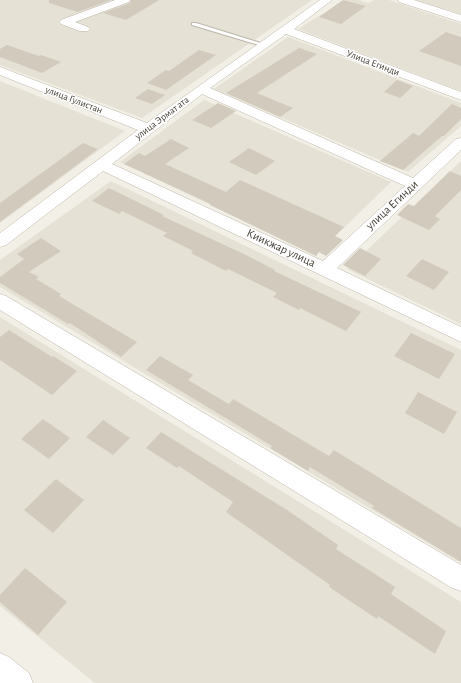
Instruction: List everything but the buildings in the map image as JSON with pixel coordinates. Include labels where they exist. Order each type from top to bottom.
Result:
[{"type":"street","points":[[84,29],[65,22],[125,0]]},
{"type":"street","name":"улица Эрмат ата","points":[[0,241],[148,128],[327,0]]},
{"type":"street","points":[[403,0],[461,19]]},
{"type":"street","name":"Улица Егинди","points":[[286,30],[461,96]]},
{"type":"street","name":"улица Гулистан","points":[[0,71],[148,128]]},
{"type":"street","points":[[201,89],[414,184]]},
{"type":"street","name":"улица Егинди","points":[[325,269],[414,184],[461,142]]},
{"type":"street","name":"Киикжар улица","points":[[100,164],[325,269],[461,335]]},
{"type":"street","points":[[0,301],[461,579]]},
{"type":"street","points":[[0,666],[19,683]]},
{"type":"lane","points":[[194,24],[264,45]]},
{"type":"shaded area","points":[[0,0],[312,0],[142,118],[0,65]]},
{"type":"shaded area","points":[[345,0],[359,0],[369,3],[374,0],[389,0],[461,24],[461,91],[298,29]]},
{"type":"shaded area","points":[[416,0],[461,0],[461,14]]},
{"type":"shaded area","points":[[288,37],[461,103],[461,126],[408,172],[214,89]]},
{"type":"shaded area","points":[[0,81],[125,131],[0,223]]},
{"type":"shaded area","points":[[204,100],[391,182],[316,255],[120,162]]},
{"type":"shaded area","points":[[461,161],[461,324],[347,269]]},
{"type":"shaded area","points":[[111,181],[461,350],[461,563],[0,287],[0,260]]},
{"type":"shaded area","points":[[0,317],[461,602],[461,683],[95,683],[0,606]]}]
